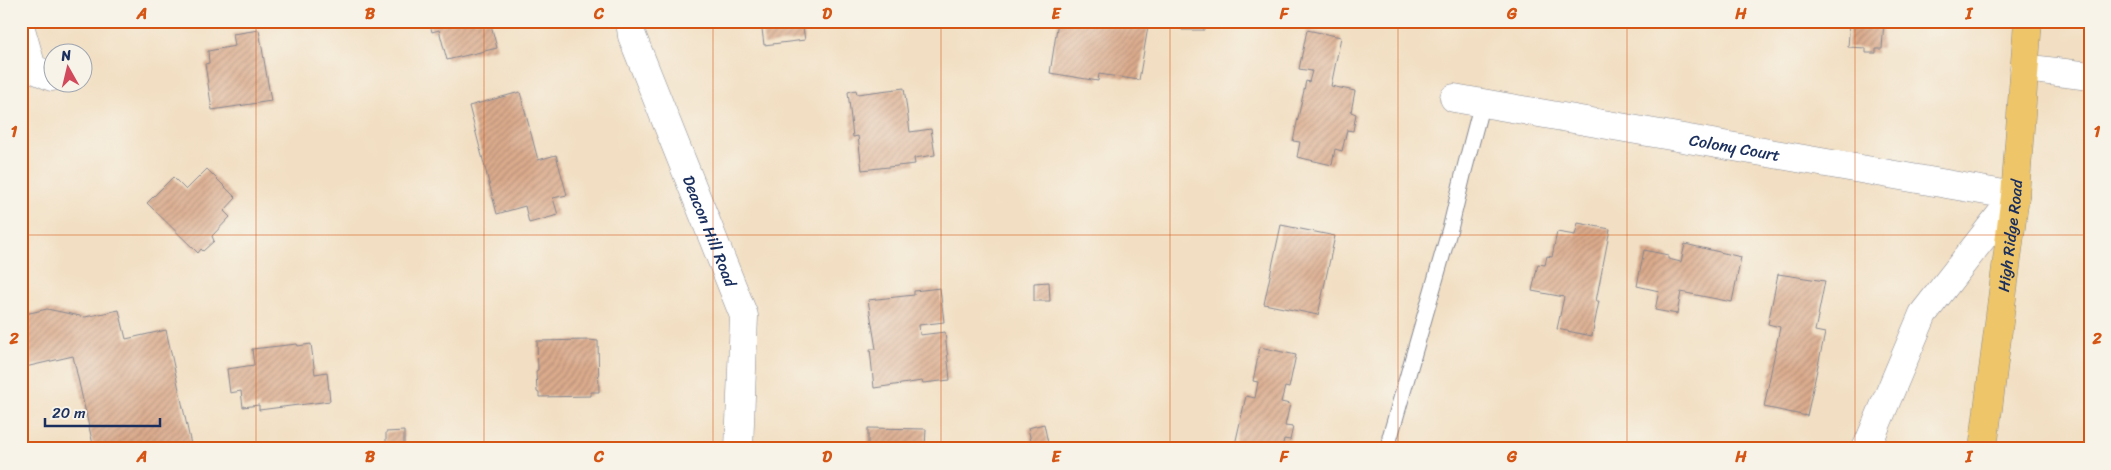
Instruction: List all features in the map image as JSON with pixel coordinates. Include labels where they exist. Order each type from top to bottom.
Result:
[{"type":"main road","name":"High Ridge Road","points":[[1983,449],[2014,196],[2028,21]]},
{"type":"street","name":"Deacon Hill Road","points":[[630,21],[632,36],[744,316],[739,449]]},
{"type":"street","points":[[21,29],[32,68],[42,72]]},
{"type":"street","points":[[2024,68],[2090,76]]},
{"type":"street","name":"Colony Court","points":[[1454,98],[2014,196]]},
{"type":"street","points":[[1866,449],[1923,314],[2014,196]]},
{"type":"lane","points":[[1390,437],[1451,225],[1482,103]]},
{"type":"building","points":[[429,21],[490,21],[497,48],[447,60],[439,30],[432,32]]},
{"type":"building","points":[[761,21],[802,21],[805,40],[764,45]]},
{"type":"building","points":[[1058,21],[1149,21],[1139,80],[1099,74],[1098,81],[1050,73]]},
{"type":"building","points":[[1182,21],[1204,21],[1204,30],[1182,30]]},
{"type":"building","points":[[1741,21],[1776,21],[1774,29]]},
{"type":"building","points":[[1850,21],[1884,21],[1882,49],[1876,49],[1876,53],[1866,53],[1866,48],[1848,47]]},
{"type":"building","points":[[259,30],[271,101],[212,110],[205,64],[209,63],[208,51],[235,46],[233,34]]},
{"type":"building","points":[[1307,30],[1341,37],[1331,86],[1355,91],[1351,112],[1356,114],[1353,131],[1347,130],[1342,151],[1335,149],[1332,165],[1297,157],[1300,142],[1293,141],[1306,81],[1309,82],[1312,71],[1299,69]]},
{"type":"building","points":[[904,88],[910,132],[931,129],[935,155],[914,158],[915,164],[862,170],[858,136],[853,137],[848,92],[856,90],[857,94]]},
{"type":"building","points":[[520,92],[538,160],[556,155],[567,195],[553,198],[558,215],[529,223],[525,206],[497,214],[469,106]]},
{"type":"building","points":[[207,169],[236,198],[224,211],[230,217],[212,236],[214,241],[198,253],[147,203],[173,177],[186,190]]},
{"type":"building","points":[[1578,223],[1610,229],[1596,301],[1599,301],[1592,336],[1557,329],[1564,297],[1532,291],[1538,264],[1545,265],[1547,256],[1552,257],[1557,232],[1575,235]]},
{"type":"building","points":[[1281,225],[1335,236],[1318,315],[1264,304]]},
{"type":"building","points":[[1685,244],[1741,257],[1732,302],[1681,292],[1677,314],[1655,310],[1659,291],[1637,286],[1644,250],[1668,255],[1668,259],[1681,262]]},
{"type":"building","points":[[1778,274],[1825,281],[1815,331],[1825,333],[1807,416],[1764,407],[1780,327],[1768,324]]},
{"type":"building","points":[[1049,282],[1050,301],[1034,301],[1034,283]]},
{"type":"building","points":[[940,288],[944,322],[919,325],[920,335],[945,332],[950,380],[923,383],[922,381],[874,388],[870,349],[876,349],[868,300],[914,295],[914,291]]},
{"type":"building","points":[[47,309],[85,317],[119,310],[126,339],[166,330],[192,449],[94,449],[73,356],[21,368],[21,315]]},
{"type":"building","points":[[537,341],[598,341],[599,392],[591,392],[591,396],[539,397],[536,371],[538,370]]},
{"type":"building","points":[[297,344],[298,346],[311,344],[315,374],[327,372],[330,401],[259,410],[259,405],[243,407],[241,391],[230,393],[227,369],[254,365],[252,349]]},
{"type":"building","points":[[1260,347],[1296,355],[1289,388],[1285,387],[1281,402],[1290,404],[1285,426],[1293,427],[1290,440],[1284,439],[1282,449],[1234,449],[1246,396],[1255,398],[1258,382],[1253,381]]},
{"type":"building","points":[[1044,424],[1048,443],[1032,446],[1028,428]]},
{"type":"building","points":[[868,428],[926,429],[925,449],[868,449]]},
{"type":"building","points":[[404,431],[404,448],[386,449],[386,432]]}]
